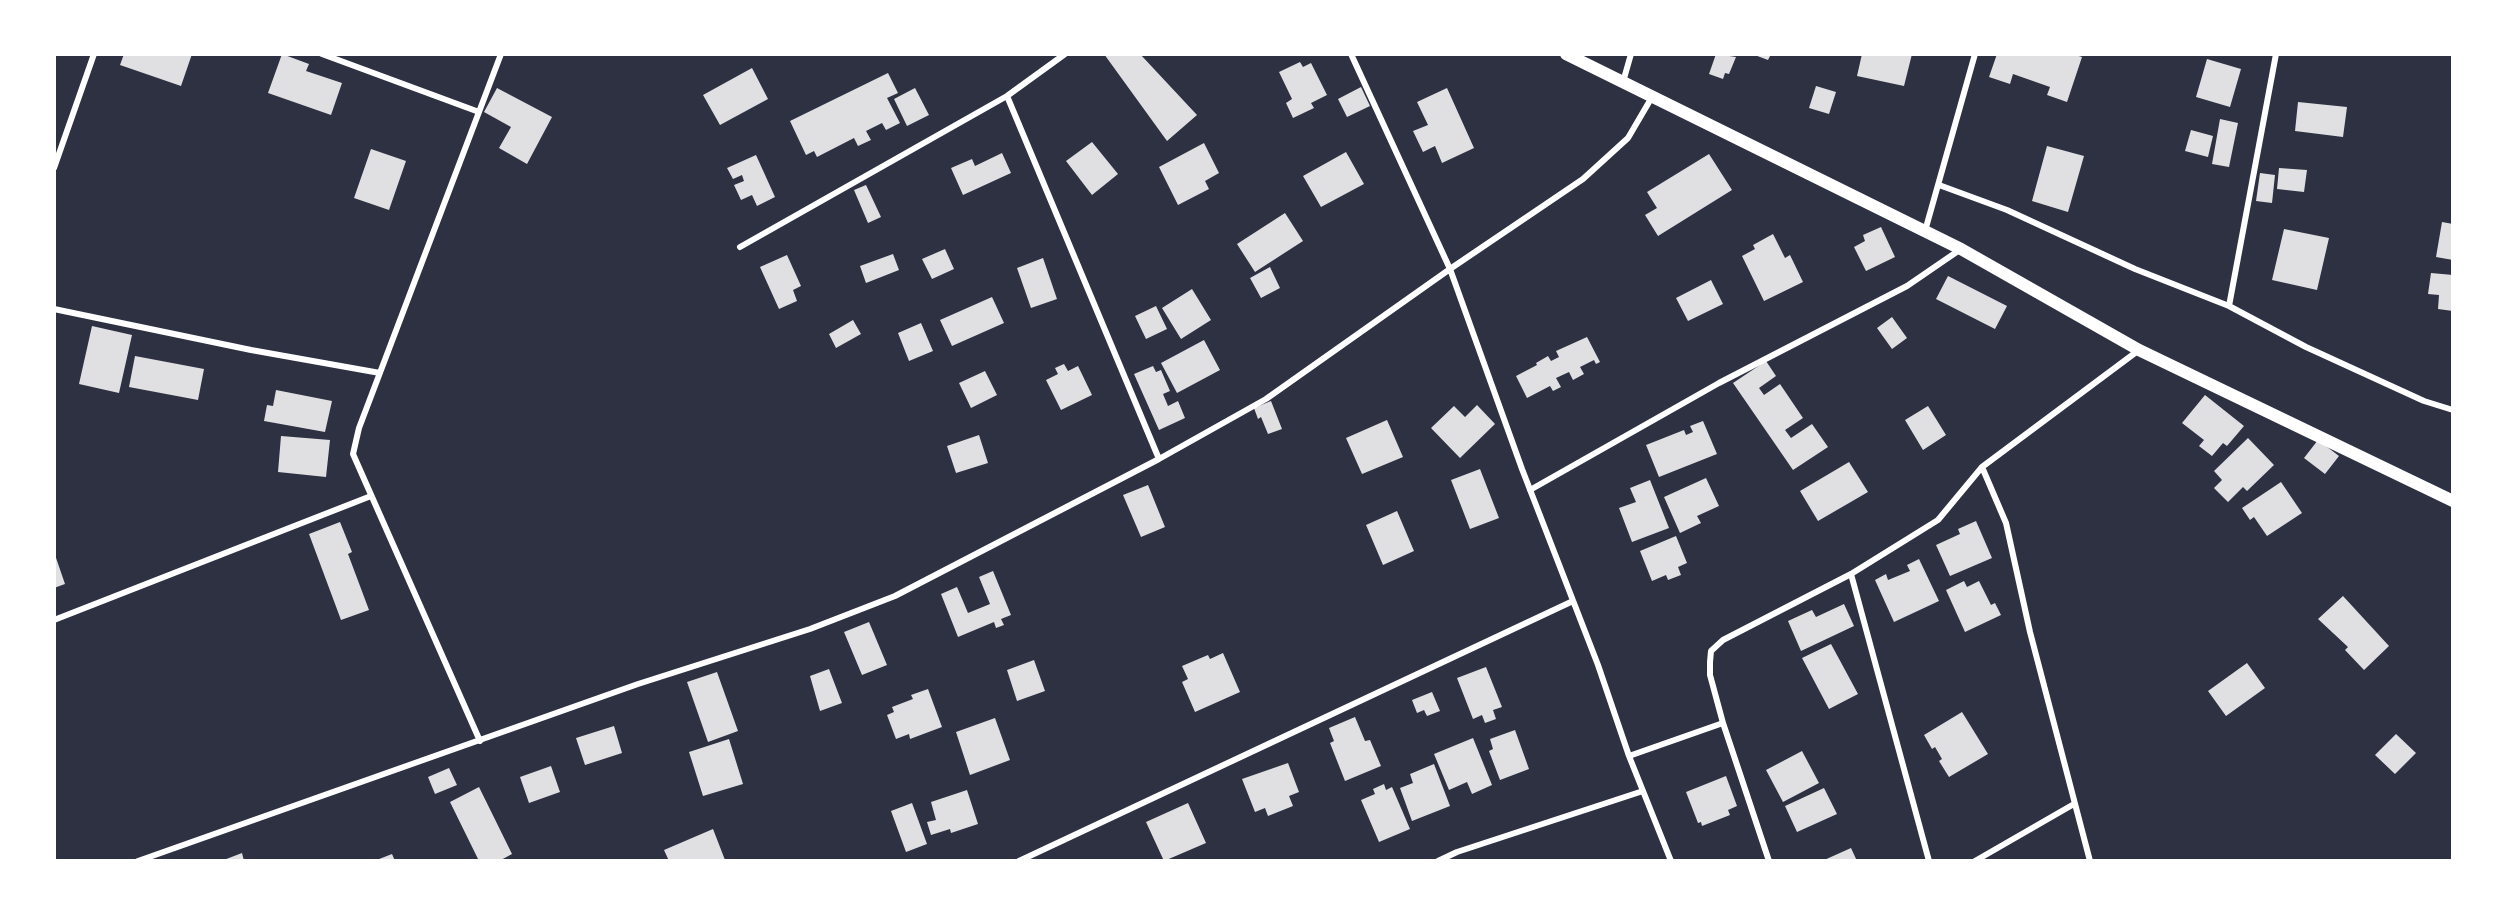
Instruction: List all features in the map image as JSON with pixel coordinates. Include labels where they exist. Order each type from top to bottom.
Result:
[{"type":"main road","points":[[1566,54],[1961,249],[2139,350],[2453,501]]},
{"type":"street","points":[[54,168],[94,54]]},
{"type":"street","points":[[322,54],[479,112]]},
{"type":"street","points":[[480,741],[353,454],[359,428],[501,54]]},
{"type":"street","points":[[740,247],[1007,96],[1065,54]]},
{"type":"street","points":[[1352,54],[1450,269],[1530,490],[1599,665],[1629,756],[1671,861]]},
{"type":"street","points":[[1623,83],[1631,54]]},
{"type":"street","points":[[1925,232],[1975,54]]},
{"type":"street","points":[[2229,306],[2277,54]]},
{"type":"street","points":[[1007,96],[1159,459]]},
{"type":"street","points":[[138,861],[638,684],[810,628],[895,596],[1159,459],[1266,399],[1450,269],[1583,179],[1628,138],[1652,98]]},
{"type":"street","points":[[1939,185],[2007,210],[2135,269],[2229,306],[2306,347],[2424,401],[2453,410]]},
{"type":"street","points":[[1530,490],[1719,383],[1907,286],[1961,249]]},
{"type":"street","points":[[54,309],[251,350],[380,373]]},
{"type":"street","points":[[1769,861],[1723,723],[1710,675],[1711,651],[1723,640],[1851,574],[1938,520],[1982,467],[2139,350]]},
{"type":"street","points":[[1982,467],[2006,523],[2030,632],[2090,861]]},
{"type":"street","points":[[54,620],[371,496]]},
{"type":"street","points":[[1851,574],[1929,861]]},
{"type":"street","points":[[1019,861],[1573,601]]},
{"type":"street","points":[[1629,756],[1723,723]]},
{"type":"street","points":[[1438,861],[1456,852],[1643,791]]},
{"type":"street","points":[[1975,861],[2074,804]]},
{"type":"building","points":[[124,54],[192,54],[181,86],[120,65]]},
{"type":"building","points":[[282,54],[309,64],[306,71],[342,83],[331,115],[268,93]]},
{"type":"building","points":[[1104,54],[1140,54],[1197,115],[1167,141]]},
{"type":"building","points":[[1716,54],[1736,57],[1729,74],[1725,73],[1723,79],[1709,74]]},
{"type":"building","points":[[1752,54],[1771,54],[1768,60]]},
{"type":"building","points":[[1862,54],[1912,54],[1904,86],[1857,76]]},
{"type":"building","points":[[1997,54],[2072,54],[2082,57],[2067,102],[2047,95],[2050,87],[2013,74],[2010,84],[1989,77]]},
{"type":"building","points":[[2207,59],[2241,69],[2230,107],[2196,97]]},
{"type":"building","points":[[1300,62],[1303,67],[1311,63],[1327,95],[1311,103],[1314,108],[1293,118],[1286,103],[1292,99],[1279,72]]},
{"type":"building","points":[[752,68],[768,99],[720,125],[703,95]]},
{"type":"building","points":[[888,73],[898,93],[887,98],[900,123],[886,130],[882,123],[866,131],[871,140],[858,146],[854,138],[817,157],[814,151],[806,155],[790,121]]},
{"type":"building","points":[[1816,86],[1836,92],[1829,114],[1809,108]]},
{"type":"building","points":[[1361,87],[1370,106],[1347,117],[1338,99]]},
{"type":"building","points":[[497,88],[552,117],[527,164],[499,148],[511,127],[484,112]]},
{"type":"building","points":[[915,88],[929,115],[907,126],[894,99]]},
{"type":"building","points":[[1447,88],[1474,148],[1442,163],[1435,146],[1423,152],[1413,131],[1428,125],[1417,102]]},
{"type":"building","points":[[2298,102],[2347,107],[2343,137],[2295,131]]},
{"type":"building","points":[[2220,119],[2238,123],[2229,167],[2212,164]]},
{"type":"building","points":[[2191,130],[2213,136],[2208,157],[2185,151]]},
{"type":"building","points":[[1092,142],[1118,174],[1092,195],[1066,161]]},
{"type":"building","points":[[1204,143],[1219,173],[1205,181],[1209,189],[1178,205],[1159,167]]},
{"type":"building","points":[[2047,146],[2084,156],[2068,212],[2032,201]]},
{"type":"building","points":[[371,149],[406,161],[389,210],[354,198]]},
{"type":"building","points":[[1346,152],[1364,184],[1321,207],[1303,176]]},
{"type":"building","points":[[1002,153],[1011,173],[963,195],[951,168],[972,159],[975,166]]},
{"type":"building","points":[[1709,154],[1732,190],[1658,236],[1645,215],[1657,208],[1647,192]]},
{"type":"building","points":[[756,155],[775,197],[757,206],[752,195],[741,200],[734,185],[744,181],[742,175],[733,179],[727,168]]},
{"type":"building","points":[[2279,168],[2307,170],[2304,192],[2277,189]]},
{"type":"building","points":[[2260,173],[2275,175],[2272,203],[2256,201]]},
{"type":"building","points":[[866,185],[881,217],[868,223],[854,190]]},
{"type":"building","points":[[1285,213],[1303,241],[1255,272],[1237,244]]},
{"type":"building","points":[[2442,222],[2453,224],[2453,260],[2436,257]]},
{"type":"building","points":[[1881,227],[1895,257],[1866,271],[1854,247],[1865,241],[1863,235]]},
{"type":"building","points":[[2284,229],[2329,238],[2317,290],[2272,280]]},
{"type":"building","points":[[1773,234],[1785,258],[1790,255],[1803,282],[1764,301],[1742,256],[1755,249],[1753,245]]},
{"type":"building","points":[[945,249],[954,269],[932,279],[922,259]]},
{"type":"building","points":[[893,254],[899,270],[866,283],[860,266]]},
{"type":"building","points":[[787,255],[801,286],[793,290],[797,301],[779,309],[760,267]]},
{"type":"building","points":[[1043,258],[1057,299],[1031,308],[1017,268]]},
{"type":"building","points":[[1270,267],[1280,288],[1261,298],[1250,278]]},
{"type":"building","points":[[2431,273],[2453,275],[2453,311],[2438,309],[2439,295],[2428,294]]},
{"type":"building","points":[[1948,276],[2007,306],[1995,329],[1936,299]]},
{"type":"building","points":[[1711,280],[1723,304],[1688,321],[1676,298]]},
{"type":"building","points":[[1192,289],[1211,320],[1181,339],[1162,308]]},
{"type":"building","points":[[992,297],[1004,323],[952,346],[940,320]]},
{"type":"building","points":[[1156,306],[1167,329],[1146,339],[1135,316]]},
{"type":"building","points":[[1892,317],[1907,338],[1892,349],[1877,328]]},
{"type":"building","points":[[853,320],[861,334],[836,348],[829,334]]},
{"type":"building","points":[[921,323],[933,351],[909,361],[898,333]]},
{"type":"building","points":[[92,326],[132,335],[119,393],[79,384]]},
{"type":"building","points":[[1587,337],[1600,362],[1596,364],[1594,360],[1580,367],[1584,374],[1573,380],[1569,372],[1556,378],[1561,387],[1553,391],[1550,386],[1527,398],[1516,376],[1537,365],[1536,363],[1548,356],[1551,361],[1559,357],[1556,351]]},
{"type":"building","points":[[1204,340],[1220,370],[1177,393],[1161,363]]},
{"type":"building","points":[[135,356],[204,369],[198,400],[129,387]]},
{"type":"building","points":[[1766,361],[1776,376],[1759,388],[1764,395],[1780,384],[1803,418],[1785,430],[1791,438],[1812,424],[1828,447],[1793,470],[1733,383]]},
{"type":"building","points":[[1064,364],[1068,371],[1078,366],[1092,395],[1061,410],[1046,380],[1058,374],[1055,368]]},
{"type":"building","points":[[1153,366],[1156,372],[1161,370],[1170,391],[1163,394],[1168,406],[1178,401],[1185,418],[1159,430],[1134,374]]},
{"type":"building","points":[[985,371],[997,395],[971,408],[959,383]]},
{"type":"building","points":[[276,390],[332,401],[325,432],[264,421],[267,405],[273,406]]},
{"type":"building","points":[[2205,395],[2244,426],[2227,446],[2223,443],[2212,456],[2199,446],[2204,440],[2182,423]]},
{"type":"building","points":[[1271,401],[1282,429],[1268,434],[1261,417],[1258,419],[1254,408]]},
{"type":"building","points":[[1477,405],[1495,424],[1460,458],[1431,428],[1454,406],[1465,417]]},
{"type":"building","points":[[1928,406],[1946,435],[1923,450],[1905,420]]},
{"type":"building","points":[[1387,420],[1403,457],[1362,474],[1346,438]]},
{"type":"building","points":[[1703,421],[1717,454],[1659,477],[1646,445],[1684,430],[1686,435],[1693,432],[1690,426]]},
{"type":"building","points":[[979,435],[988,463],[956,473],[947,446]]},
{"type":"building","points":[[281,436],[330,440],[326,477],[278,472]]},
{"type":"building","points":[[2248,438],[2274,465],[2247,491],[2243,487],[2228,502],[2214,488],[2222,480],[2214,471]]},
{"type":"building","points":[[2318,440],[2339,456],[2325,474],[2304,458]]},
{"type":"building","points":[[1849,462],[1868,492],[1818,521],[1800,491]]},
{"type":"building","points":[[1480,469],[1499,518],[1470,529],[1451,480]]},
{"type":"building","points":[[1706,478],[1719,506],[1697,516],[1701,523],[1680,533],[1664,497]]},
{"type":"building","points":[[1650,480],[1669,528],[1632,542],[1619,508],[1636,502],[1630,488]]},
{"type":"building","points":[[2281,482],[2302,513],[2267,536],[2254,517],[2250,520],[2242,508]]},
{"type":"building","points":[[1148,485],[1165,527],[1141,537],[1123,495]]},
{"type":"building","points":[[1397,511],[1414,551],[1383,565],[1366,525]]},
{"type":"building","points":[[1976,521],[1992,558],[1950,576],[1936,545],[1960,534],[1958,529]]},
{"type":"building","points":[[340,522],[352,552],[348,554],[369,610],[341,620],[309,534]]},
{"type":"building","points":[[1676,536],[1687,563],[1678,567],[1681,575],[1668,580],[1666,575],[1652,581],[1640,551]]},
{"type":"building","points":[[54,552],[65,584],[54,588]]},
{"type":"building","points":[[1919,559],[1939,601],[1894,622],[1875,580],[1886,574],[1888,580],[1910,571],[1907,565]]},
{"type":"building","points":[[993,571],[1011,615],[1001,619],[1004,625],[996,628],[994,622],[958,637],[941,594],[957,587],[968,613],[990,604],[979,577]]},
{"type":"building","points":[[1964,581],[1967,587],[1979,581],[1991,605],[1995,603],[2001,615],[1965,632],[1946,590]]},
{"type":"building","points":[[2343,596],[2389,646],[2364,670],[2345,650],[2348,647],[2318,619]]},
{"type":"building","points":[[1844,604],[1854,626],[1801,651],[1788,621],[1812,610],[1816,617]]},
{"type":"building","points":[[869,622],[887,665],[862,675],[844,632]]},
{"type":"building","points":[[1831,644],[1858,694],[1829,709],[1802,658]]},
{"type":"building","points":[[1223,653],[1240,692],[1195,712],[1182,682],[1188,679],[1182,666],[1208,655],[1210,659]]},
{"type":"building","points":[[1034,660],[1045,691],[1017,701],[1007,670]]},
{"type":"building","points":[[2247,663],[2265,688],[2226,716],[2208,691]]},
{"type":"building","points":[[1486,667],[1502,707],[1493,710],[1496,719],[1485,723],[1482,715],[1473,719],[1457,678]]},
{"type":"building","points":[[829,669],[842,703],[820,711],[810,676]]},
{"type":"building","points":[[717,672],[738,731],[708,742],[687,682]]},
{"type":"building","points":[[928,689],[942,727],[910,739],[909,734],[896,739],[887,715],[894,712],[892,707],[913,699],[911,695]]},
{"type":"building","points":[[1432,692],[1440,711],[1427,716],[1424,710],[1417,713],[1412,700]]},
{"type":"building","points":[[1962,712],[1988,754],[1949,777],[1939,761],[1942,759],[1935,747],[1932,749],[1924,735]]},
{"type":"building","points":[[1355,717],[1365,741],[1370,740],[1381,766],[1345,781],[1330,743],[1334,741],[1329,728]]},
{"type":"building","points":[[995,718],[1010,760],[970,775],[956,732]]},
{"type":"building","points":[[614,726],[622,753],[585,765],[576,738]]},
{"type":"building","points":[[1515,730],[1529,769],[1500,780],[1489,751],[1493,749],[1490,739]]},
{"type":"building","points":[[2396,734],[2416,753],[2395,774],[2375,755]]},
{"type":"building","points":[[1473,738],[1492,785],[1472,794],[1467,782],[1449,790],[1434,754]]},
{"type":"building","points":[[729,739],[743,784],[703,796],[689,752]]},
{"type":"building","points":[[1802,751],[1819,783],[1783,802],[1766,770]]},
{"type":"building","points":[[1288,763],[1299,792],[1289,796],[1293,806],[1268,816],[1265,808],[1255,812],[1242,779]]},
{"type":"building","points":[[1434,764],[1450,806],[1412,821],[1400,788],[1413,783],[1410,774]]},
{"type":"building","points":[[551,766],[560,792],[529,803],[520,777]]},
{"type":"building","points":[[449,768],[457,785],[435,794],[428,777]]},
{"type":"building","points":[[1726,776],[1737,806],[1728,810],[1730,815],[1702,826],[1701,822],[1698,823],[1686,792]]},
{"type":"building","points":[[1384,784],[1386,790],[1392,787],[1410,829],[1379,842],[1361,800],[1375,794],[1373,789]]},
{"type":"building","points":[[479,787],[512,854],[499,861],[479,861],[450,802]]},
{"type":"building","points":[[1824,788],[1837,814],[1797,832],[1785,806]]},
{"type":"building","points":[[967,790],[978,824],[951,833],[950,829],[931,835],[927,822],[936,820],[931,802]]},
{"type":"building","points":[[912,803],[927,844],[906,852],[891,811]]},
{"type":"building","points":[[1188,803],[1206,843],[1164,861],[1146,822]]},
{"type":"building","points":[[713,829],[725,860],[669,861],[664,850]]},
{"type":"building","points":[[1851,848],[1857,861],[1822,861]]},
{"type":"building","points":[[242,853],[244,861],[221,861]]},
{"type":"building","points":[[392,854],[395,861],[374,861]]}]
